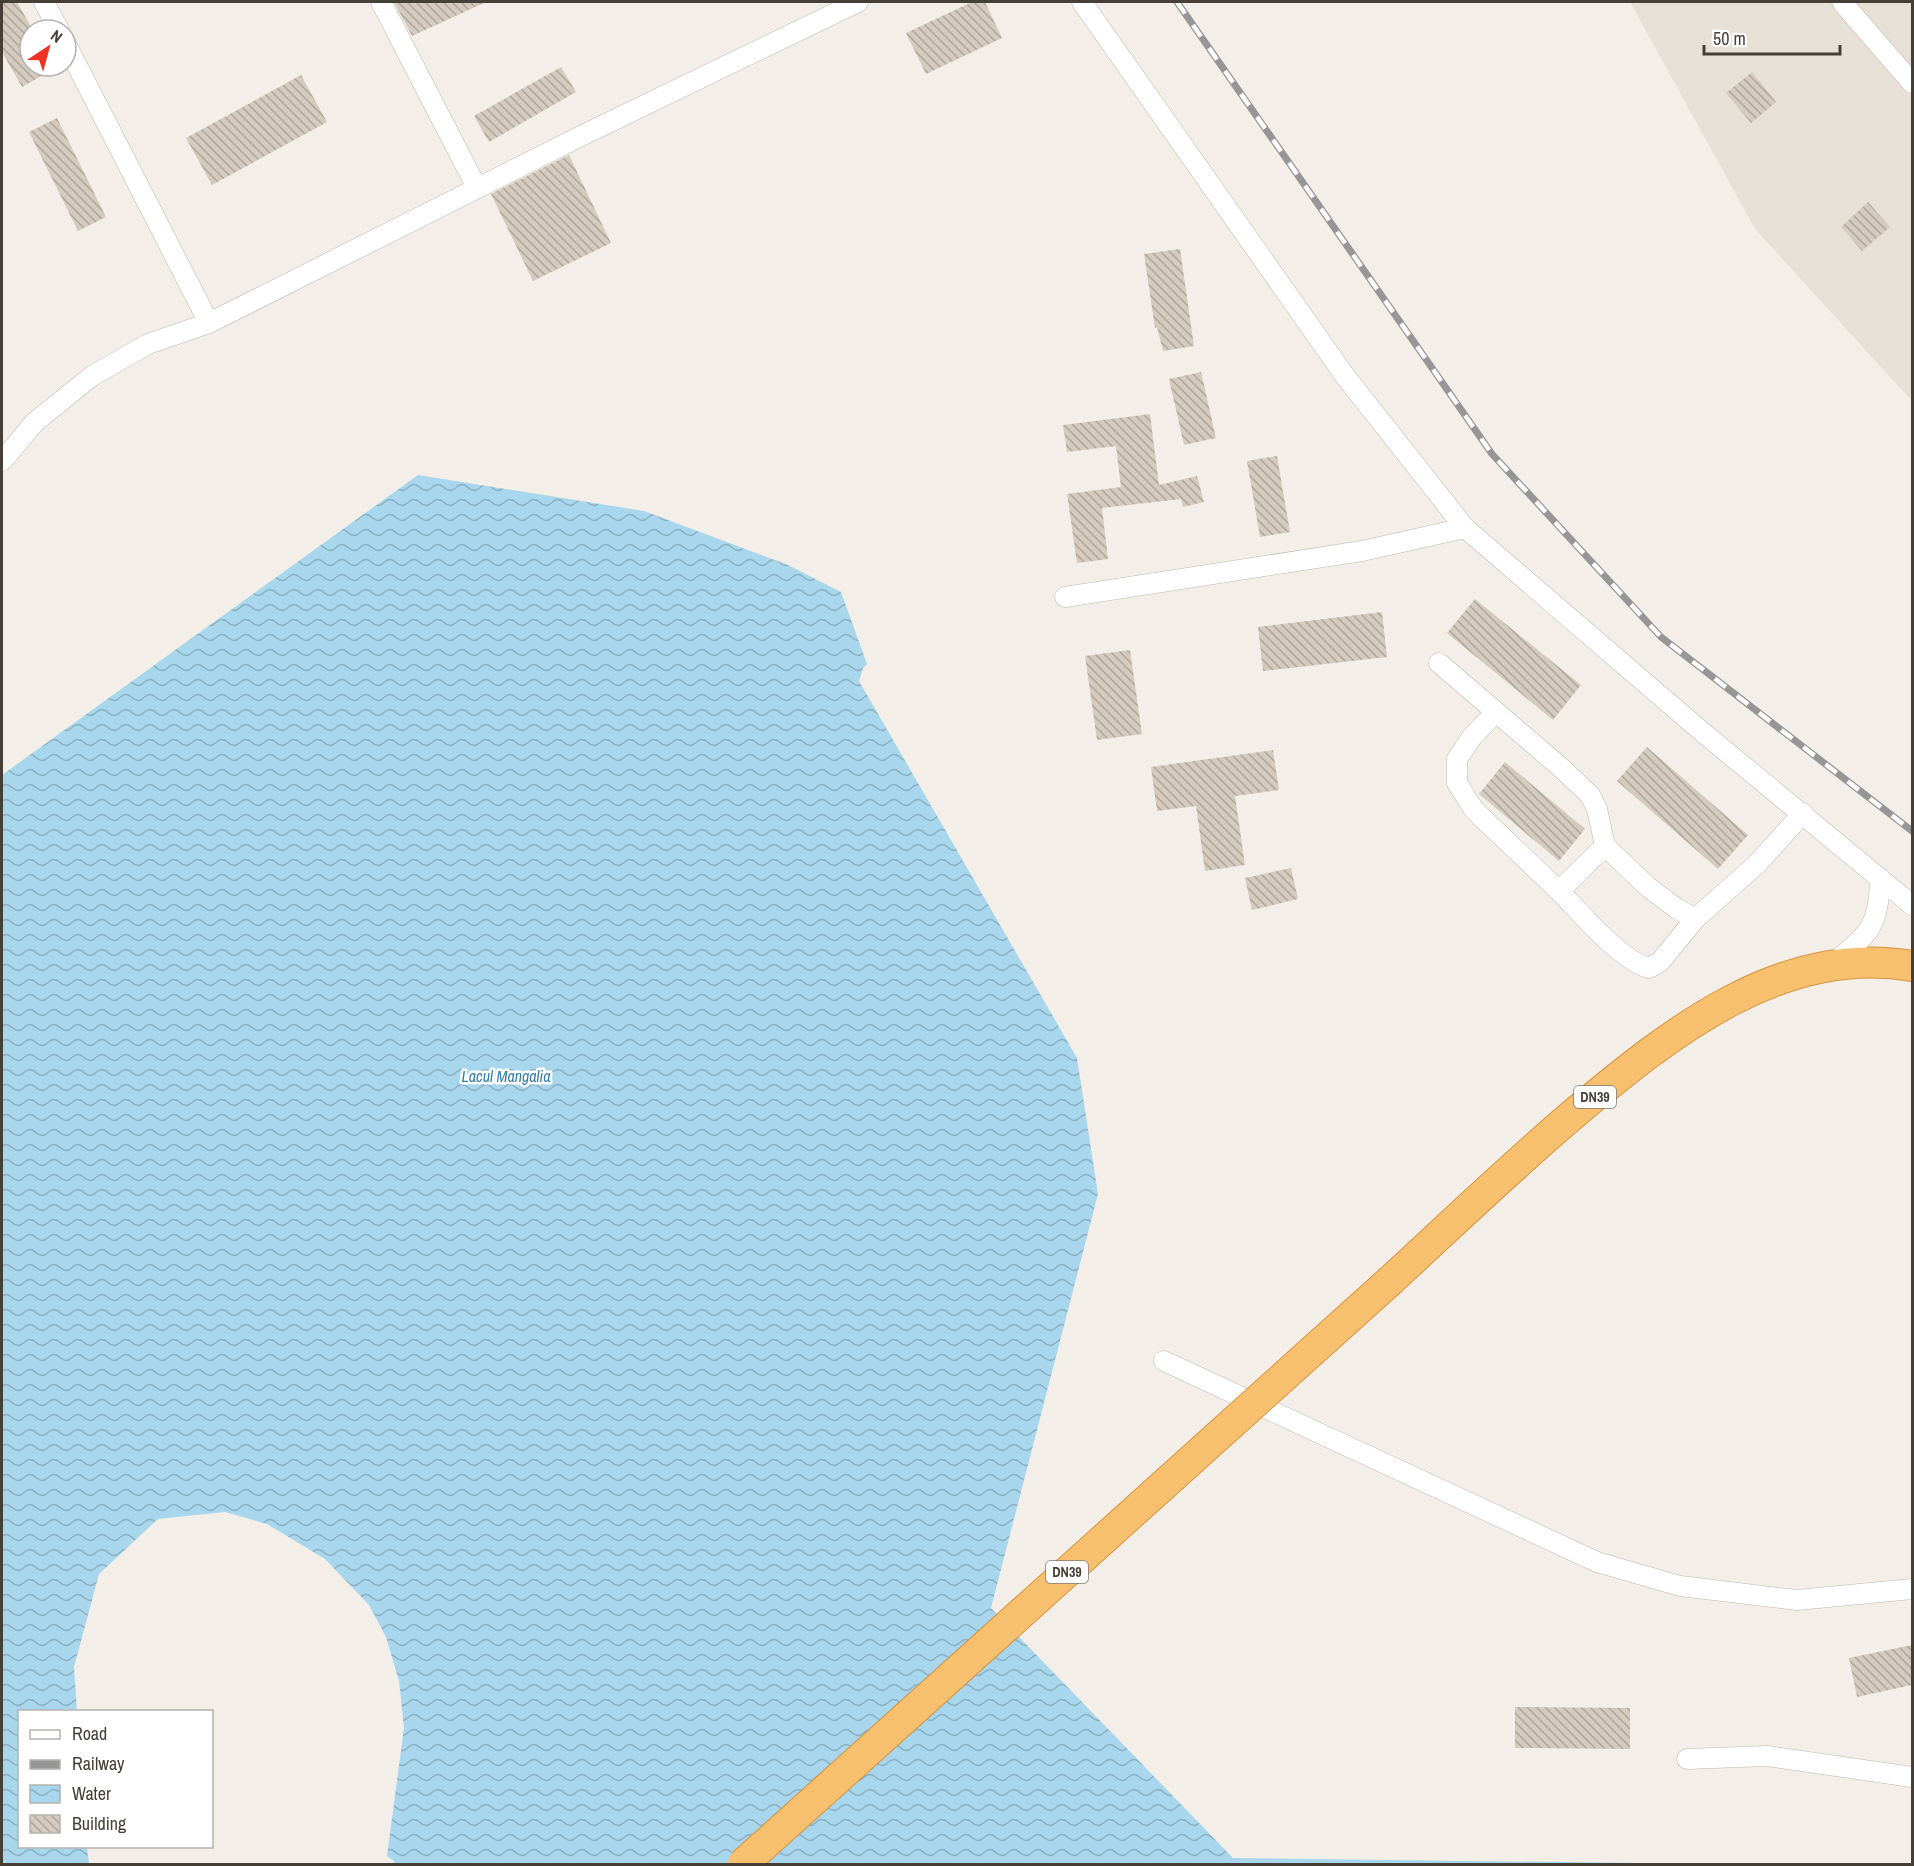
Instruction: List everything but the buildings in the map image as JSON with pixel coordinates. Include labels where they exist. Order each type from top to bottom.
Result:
[{"type":"highway","name":"DN39","points":[[744,1864],[1391,1280],[1539,1143],[1661,1044],[1704,1015],[1744,994],[1793,975],[1832,965],[1856,962],[1912,966]]},
{"type":"street","points":[[44,2],[53,18]]},
{"type":"street","points":[[381,2],[477,189]]},
{"type":"street","points":[[2,461],[35,422],[92,376],[148,344],[209,323],[858,2]]},
{"type":"street","points":[[1082,2],[1346,376],[1465,528],[1700,730],[1912,905]]},
{"type":"street","points":[[1842,2],[1912,83]]},
{"type":"street","points":[[78,67],[209,323]]},
{"type":"street","points":[[1065,597],[1362,551],[1465,528]]},
{"type":"street","points":[[1439,663],[1590,795],[1597,809],[1605,846],[1648,887],[1695,919]]},
{"type":"street","points":[[1496,712],[1472,737],[1457,759],[1457,783],[1474,810],[1622,953],[1640,966],[1649,968],[1660,962],[1695,919],[1757,864],[1803,813]]},
{"type":"street","points":[[1559,891],[1605,846]]},
{"type":"street","points":[[1832,965],[1868,933],[1879,903],[1880,878]]},
{"type":"street","points":[[1164,1361],[1597,1562],[1680,1586],[1797,1600],[1912,1589]]},
{"type":"street","points":[[1687,1759],[1767,1756],[1912,1777]]},
{"type":"shaded area","points":[[1630,2],[1912,2],[1912,401],[1755,229]]},
{"type":"water","name":"Lacul Mangalia","points":[[418,475],[644,511],[788,565],[841,592],[867,664],[863,668],[859,681],[1077,1058],[1098,1194],[991,1608],[1233,1858],[1717,1864],[394,1864],[394,1861],[387,1856],[404,1728],[399,1681],[386,1637],[369,1605],[325,1559],[267,1524],[225,1512],[158,1519],[99,1574],[74,1667],[77,1710],[18,1710],[18,1848],[87,1848],[89,1864],[2,1864],[2,775]]},
{"type":"railway","points":[[1177,2],[1492,454],[1661,637],[1912,831]]}]
